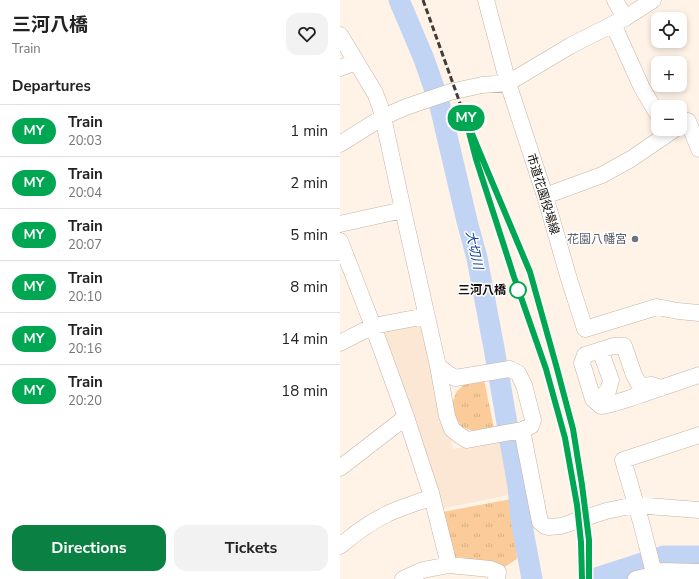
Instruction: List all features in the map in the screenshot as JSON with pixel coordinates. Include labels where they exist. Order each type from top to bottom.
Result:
[{"type":"street","name":"市道花園役場線","points":[[486,0],[508,83],[545,196],[585,328],[657,307],[678,312],[699,312]]},
{"type":"street","points":[[615,0],[619,21],[642,88],[651,103]]},
{"type":"street","points":[[340,144],[383,117],[406,106],[450,92],[482,85],[508,83],[570,46],[619,21],[653,0]]},
{"type":"street","points":[[340,35],[375,93],[383,117],[438,366],[447,416],[452,428],[467,440],[522,430],[531,426],[533,420],[524,385],[518,373],[510,369],[455,378],[447,374],[438,366]]},
{"type":"street","points":[[340,68],[356,62]]},
{"type":"street","points":[[687,135],[699,149]]},
{"type":"street","points":[[545,196],[602,175],[631,159],[663,136]]},
{"type":"street","points":[[340,224],[403,210]]},
{"type":"street","points":[[340,242],[373,326],[406,417],[431,493],[449,565]]},
{"type":"street","points":[[340,343],[373,326],[426,316]]},
{"type":"street","points":[[636,391],[634,375],[624,346],[613,346],[585,355],[582,363],[593,399],[601,406],[611,404],[636,391],[661,388],[699,375]]},
{"type":"street","points":[[596,401],[608,390],[611,380],[600,350]]},
{"type":"street","points":[[444,397],[455,378]]},
{"type":"street","points":[[340,468],[406,417]]},
{"type":"street","points":[[522,430],[540,522],[544,526],[561,526],[606,511],[635,505],[699,510]]},
{"type":"street","points":[[653,574],[641,522],[623,460],[699,435]]},
{"type":"street","points":[[340,546],[348,539],[386,515],[403,507],[432,498]]},
{"type":"street","points":[[403,579],[423,570],[449,565],[490,569],[498,572],[496,579]]},
{"type":"street","points":[[636,579],[663,571],[699,572]]},
{"type":"shaded area","points":[[425,319],[453,449],[501,441],[509,495],[440,509],[374,330]]},
{"type":"green space","points":[[484,380],[494,428],[475,432],[462,427],[453,414],[451,406],[457,391],[466,383]]},
{"type":"green space","points":[[512,499],[517,559],[503,568],[452,561],[442,512]]},
{"type":"waterway","name":"大切川","points":[[399,0],[424,59],[439,102],[477,258],[518,487],[521,520],[532,579]]},
{"type":"waterway","points":[[593,579],[664,556],[699,556]]},
{"type":"railway","points":[[423,0],[465,117],[530,273],[557,365],[573,429],[584,499],[589,540],[589,579]]},
{"type":"railway","points":[[474,152],[514,277],[546,369],[565,438],[577,505],[581,542],[582,579]]},
{"type":"train","name":"MY","points":[[582,579],[581,542],[577,505],[565,438],[546,369],[514,277],[476,159],[465,117],[530,272],[556,365],[573,429],[582,485],[589,540],[589,579]]},
{"type":"place","name":"花園八幡宮","points":[[635,239]]},
{"type":"place","name":"三河八橋","points":[[518,290]]}]
